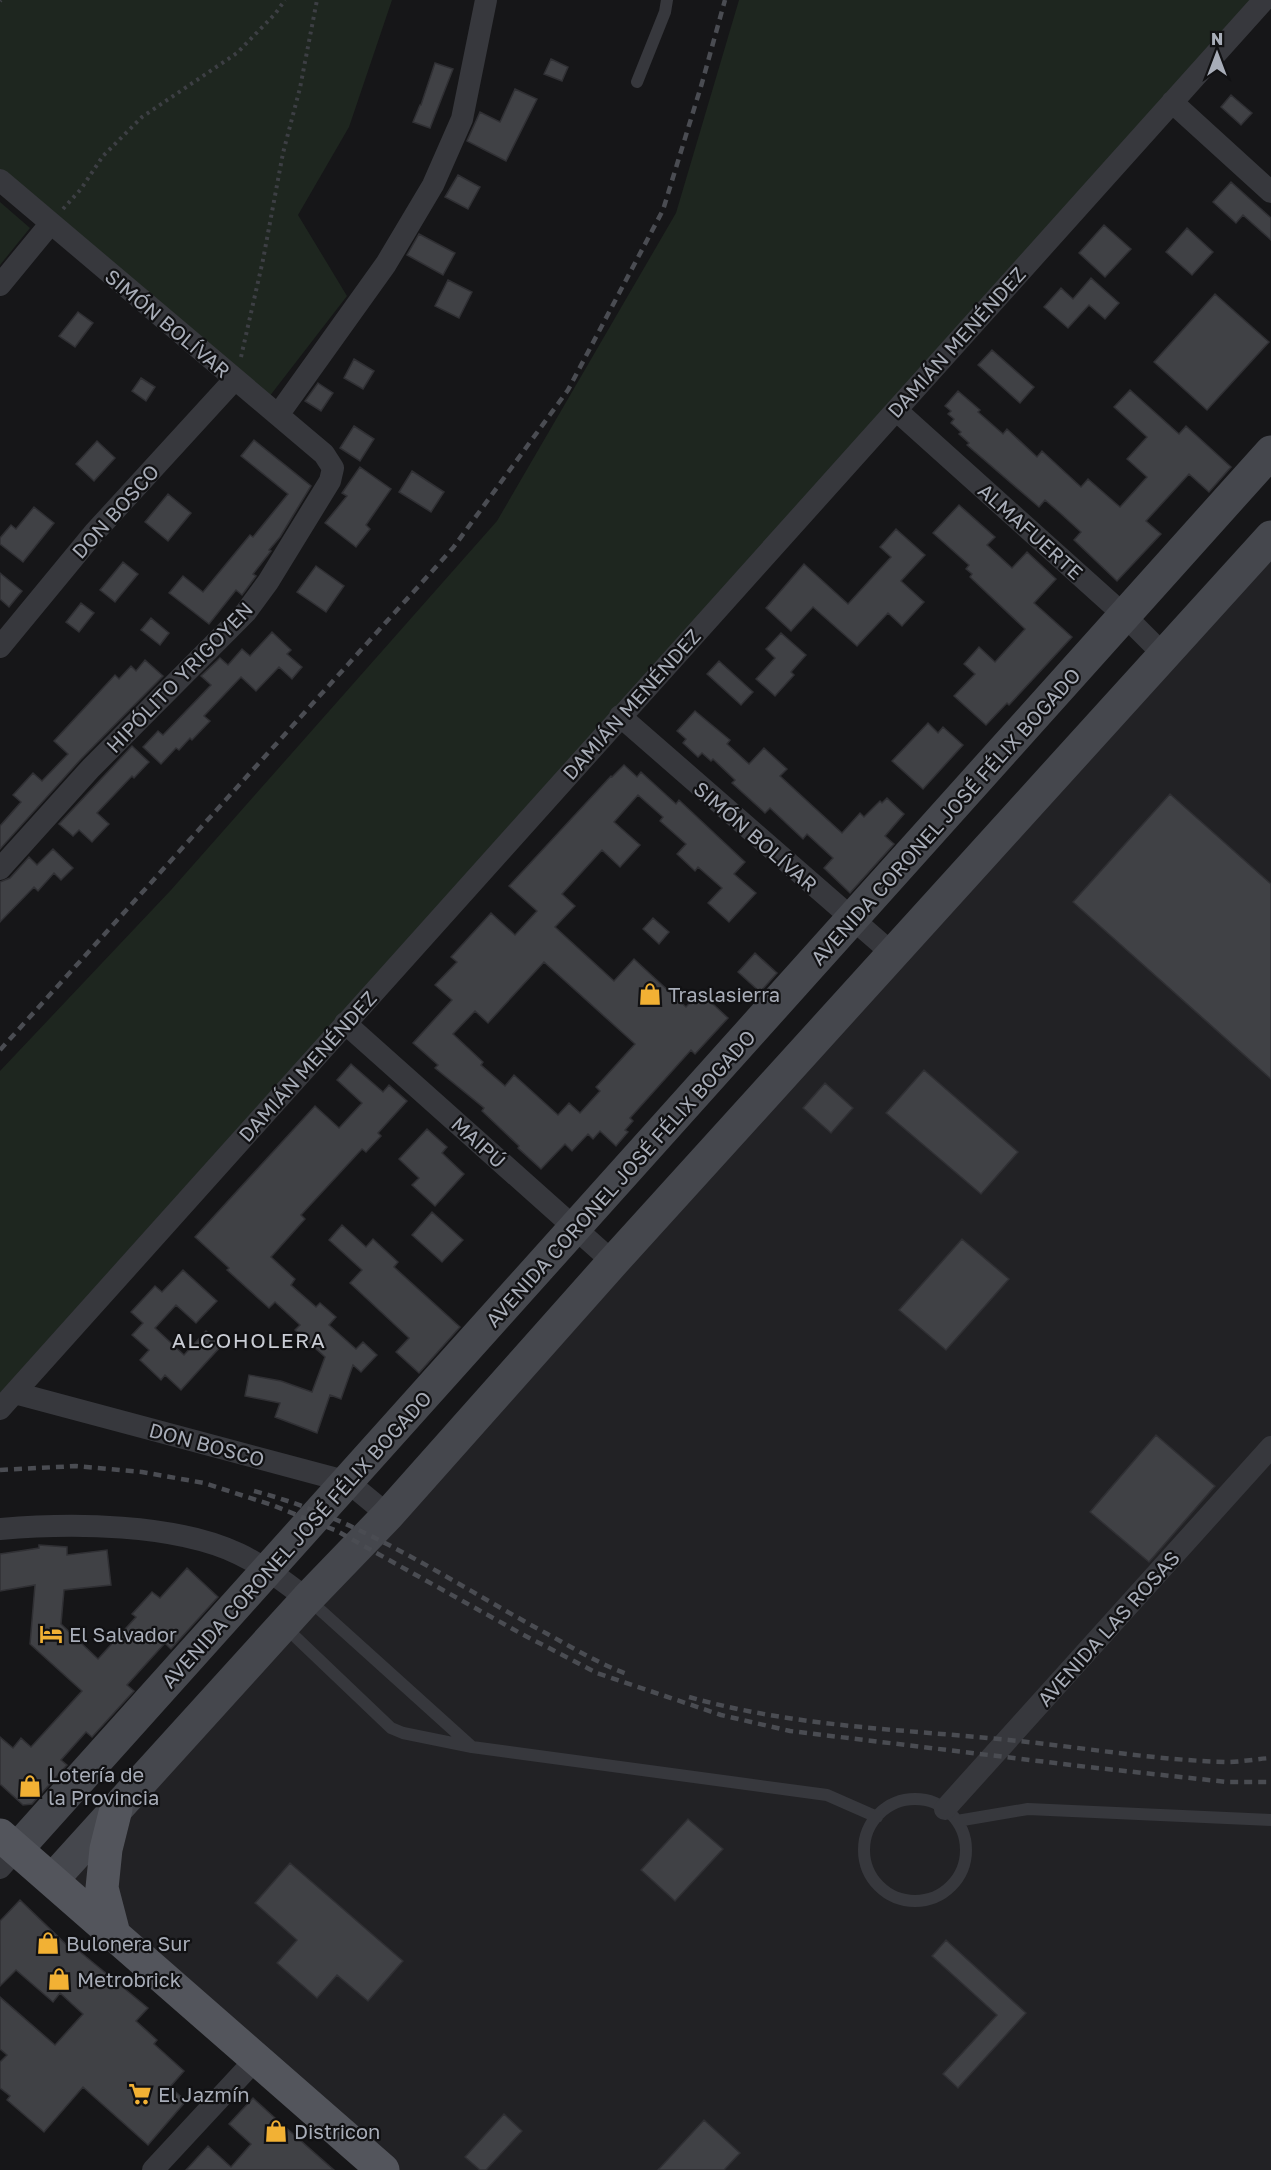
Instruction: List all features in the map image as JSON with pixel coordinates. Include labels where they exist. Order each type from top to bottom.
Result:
[{"type":"main road","name":"AVENIDA CORONEL JOSÉ FÉLIX BOGADO","points":[[6,1851],[348,1482],[1271,452]]},
{"type":"main road","points":[[52,1880],[283,1625],[388,1515],[613,1262],[1271,537]]},
{"type":"main road","points":[[114,1934],[102,1888],[106,1849],[116,1809]]},
{"type":"main road","points":[[6,1851],[52,1880],[383,2170]]},
{"type":"street","points":[[278,415],[386,264],[433,185],[462,119],[486,0]]},
{"type":"street","name":"DAMIÁN MENÉNDEZ","points":[[7,1401],[1264,0]]},
{"type":"street","points":[[1172,102],[1271,192]]},
{"type":"street","name":"SIMÓN BOLÍVAR","points":[[0,180],[324,454],[333,468]]},
{"type":"street","points":[[0,285],[51,224]]},
{"type":"street","name":"DON BOSCO","points":[[0,647],[94,533],[235,379]]},
{"type":"street","name":"ALMAFUERTE","points":[[896,410],[1124,615],[1164,655]]},
{"type":"street","name":"HIPÓLITO YRIGOYEN","points":[[0,869],[91,768],[246,612],[268,582],[330,481],[333,468]]},
{"type":"street","name":"SIMÓN BOLÍVAR","points":[[620,716],[893,954]]},
{"type":"street","name":"MAIPÚ","points":[[345,1023],[613,1262]]},
{"type":"street","name":"DON BOSCO","points":[[7,1401],[348,1482],[388,1515]]},
{"type":"street","name":"AVENIDA LAS ROSAS","points":[[951,1815],[1271,1447]]},
{"type":"street","points":[[0,1529],[53,1525],[147,1531],[198,1538],[238,1553],[268,1570],[308,1599]]},
{"type":"street","points":[[153,2170],[256,2058]]},
{"type":"lane","points":[[637,82],[665,12],[667,0]]},
{"type":"lane","points":[[308,1599],[472,1747]]},
{"type":"lane","points":[[283,1625],[391,1728],[403,1733],[472,1747],[827,1795],[877,1817]]},
{"type":"lane","points":[[914,1799],[930,1801],[951,1815],[963,1833],[967,1849],[964,1867],[956,1882],[944,1893],[928,1900],[910,1901],[893,1897],[879,1887],[869,1872],[864,1856],[866,1836],[882,1811],[897,1803],[914,1799]]},
{"type":"lane","points":[[951,1815],[1028,1809],[1271,1820]]},
{"type":"path","points":[[51,224],[81,189],[104,156],[142,117],[237,53],[275,14],[285,0]]},
{"type":"path","points":[[235,379],[250,318],[283,153],[300,88],[317,0]]},
{"type":"shaded area","points":[[0,0],[392,0],[349,127],[298,215],[347,296],[269,397],[0,173]]},
{"type":"shaded area","points":[[739,0],[1251,0],[0,1393],[0,1071],[171,890],[497,521],[676,213]]},
{"type":"shaded area","points":[[0,202],[30,228],[0,265]]},
{"type":"shaded area","points":[[1271,537],[1271,2170],[383,2170],[52,1880]]},
{"type":"building","points":[[551,59],[568,67],[562,81],[544,74]]},
{"type":"building","points":[[435,63],[453,69],[430,128],[413,122]]},
{"type":"building","points":[[515,89],[537,99],[506,161],[467,141],[480,112],[500,122]]},
{"type":"building","points":[[1231,95],[1252,113],[1241,125],[1221,107]]},
{"type":"building","points":[[458,175],[480,187],[468,209],[445,197]]},
{"type":"building","points":[[1231,182],[1271,218],[1271,240],[1243,215],[1236,223],[1213,202]]},
{"type":"building","points":[[1104,225],[1131,249],[1105,277],[1079,253]]},
{"type":"building","points":[[1187,228],[1213,252],[1192,275],[1166,252]]},
{"type":"building","points":[[419,234],[455,253],[443,275],[407,255]]},
{"type":"building","points":[[1091,278],[1119,303],[1105,319],[1089,305],[1068,328],[1044,307],[1061,288],[1073,299]]},
{"type":"building","points":[[448,280],[472,292],[459,318],[435,306]]},
{"type":"building","points":[[1215,294],[1269,342],[1207,410],[1154,362]]},
{"type":"building","points":[[78,312],[93,323],[75,347],[59,336]]},
{"type":"building","points":[[992,350],[1034,387],[1020,403],[978,365]]},
{"type":"building","points":[[354,359],[374,371],[363,389],[344,378]]},
{"type":"building","points":[[141,378],[155,387],[146,401],[132,391]]},
{"type":"building","points":[[318,383],[333,393],[321,411],[305,401]]},
{"type":"building","points":[[1130,390],[1179,434],[1186,426],[1231,467],[1209,492],[1189,474],[1146,521],[1161,534],[1117,581],[1074,540],[1081,532],[1059,512],[1045,500],[1039,507],[967,445],[969,443],[959,434],[961,432],[951,423],[954,419],[948,414],[951,411],[945,406],[958,391],[1003,434],[1007,429],[1037,457],[1042,451],[1081,487],[1088,479],[1120,507],[1147,477],[1127,459],[1147,437],[1114,407]]},
{"type":"building","points":[[354,426],[374,439],[360,461],[340,448]]},
{"type":"building","points":[[254,440],[311,486],[280,537],[269,550],[271,551],[253,574],[256,576],[245,591],[242,595],[236,590],[209,624],[169,593],[183,576],[203,592],[250,535],[253,537],[288,494],[241,456]]},
{"type":"building","points":[[97,441],[115,458],[94,481],[76,464]]},
{"type":"building","points":[[360,467],[391,489],[366,525],[370,529],[356,547],[325,523],[347,496],[342,493]]},
{"type":"building","points":[[412,471],[444,492],[431,512],[399,492]]},
{"type":"building","points":[[168,494],[191,513],[168,541],[145,522]]},
{"type":"building","points":[[959,505],[995,537],[987,545],[1012,568],[1027,552],[1056,579],[1034,603],[1072,637],[1009,705],[1007,703],[986,725],[954,696],[975,674],[964,664],[979,647],[995,662],[1025,629],[970,577],[972,574],[966,569],[969,565],[933,533]]},
{"type":"building","points":[[34,507],[54,523],[23,562],[0,544],[0,538],[11,525],[16,529]]},
{"type":"building","points":[[896,529],[925,555],[901,581],[924,602],[902,626],[888,613],[857,646],[813,607],[791,631],[766,608],[804,564],[848,604],[891,557],[880,547]]},
{"type":"building","points":[[123,562],[138,574],[115,602],[100,590]]},
{"type":"building","points":[[316,566],[344,586],[326,612],[297,592]]},
{"type":"building","points":[[0,573],[22,591],[9,607],[0,599]]},
{"type":"building","points":[[81,603],[94,613],[79,632],[66,622]]},
{"type":"building","points":[[151,618],[169,633],[160,645],[141,630]]},
{"type":"building","points":[[272,632],[291,650],[287,654],[302,667],[292,679],[279,667],[256,691],[241,677],[204,716],[210,721],[192,740],[190,738],[179,750],[176,748],[161,764],[143,747],[158,731],[163,735],[211,685],[201,676],[220,658],[228,665],[242,649],[250,656]]},
{"type":"building","points":[[781,633],[806,655],[791,672],[794,675],[775,696],[756,679],[775,658],[766,649]]},
{"type":"building","points":[[145,660],[163,676],[81,759],[0,849],[0,826],[21,802],[13,795],[33,773],[42,781],[68,754],[54,741],[115,675],[119,679],[131,666],[136,671]]},
{"type":"building","points":[[719,661],[753,692],[741,705],[707,674]]},
{"type":"building","points":[[695,711],[730,740],[727,744],[749,764],[764,748],[787,769],[780,776],[842,833],[860,813],[864,817],[880,801],[882,803],[887,798],[904,814],[885,836],[894,844],[850,893],[824,868],[833,858],[807,834],[803,839],[770,808],[765,813],[732,783],[735,780],[713,759],[711,761],[702,753],[698,757],[683,743],[686,739],[677,731]]},
{"type":"building","points":[[928,723],[938,733],[943,727],[963,745],[923,789],[892,761]]},
{"type":"building","points":[[132,746],[149,762],[134,778],[132,776],[97,813],[109,824],[92,842],[79,830],[73,836],[59,824]]},
{"type":"building","points":[[624,765],[637,777],[641,772],[676,804],[679,800],[745,862],[734,874],[756,893],[729,922],[708,903],[722,888],[698,867],[695,871],[677,854],[686,844],[660,821],[663,817],[638,795],[614,822],[640,845],[620,867],[602,850],[562,894],[575,906],[555,927],[614,981],[634,959],[686,1007],[700,992],[728,1018],[695,1054],[691,1050],[630,1118],[633,1121],[625,1130],[628,1132],[616,1146],[600,1131],[593,1139],[588,1134],[572,1151],[565,1144],[541,1169],[482,1111],[484,1108],[435,1068],[438,1065],[413,1043],[452,1000],[435,985],[457,962],[451,957],[491,913],[515,935],[537,911],[509,886]],"holes":[[[544,962],[635,1044],[596,1087],[600,1091],[580,1113],[569,1103],[558,1115],[514,1075],[505,1086],[481,1065],[483,1062],[453,1034],[475,1011],[488,1023]]]},
{"type":"building","points":[[1170,794],[1271,884],[1271,1079],[1073,902]]},
{"type":"building","points":[[53,849],[73,868],[61,880],[54,873],[38,891],[34,887],[0,922],[0,882],[10,878],[29,857],[37,865]]},
{"type":"building","points":[[653,918],[669,932],[659,944],[643,929]]},
{"type":"building","points":[[755,953],[777,973],[760,992],[738,972]]},
{"type":"building","points":[[351,1064],[383,1092],[389,1085],[407,1101],[378,1133],[381,1136],[366,1152],[362,1149],[301,1215],[305,1219],[271,1257],[295,1279],[291,1285],[316,1307],[320,1303],[336,1317],[329,1325],[356,1349],[363,1342],[377,1355],[361,1372],[353,1365],[341,1399],[330,1395],[317,1433],[275,1417],[280,1403],[245,1396],[249,1375],[281,1381],[312,1392],[325,1357],[295,1330],[300,1325],[275,1302],[269,1308],[195,1237],[315,1106],[339,1128],[362,1103],[337,1080]]},
{"type":"building","points":[[924,1070],[1018,1152],[981,1194],[886,1113]]},
{"type":"building","points":[[825,1083],[853,1108],[831,1133],[803,1108]]},
{"type":"building","points":[[427,1129],[447,1147],[442,1153],[464,1174],[435,1206],[412,1185],[419,1178],[399,1159]]},
{"type":"building","points":[[432,1212],[463,1240],[442,1262],[412,1235]]},
{"type":"building","points":[[342,1225],[366,1247],[373,1239],[398,1262],[394,1267],[460,1327],[419,1373],[396,1352],[409,1338],[350,1283],[362,1270],[329,1240]]},
{"type":"building","points":[[962,1239],[1009,1279],[946,1350],[899,1310]]},
{"type":"building","points":[[183,1270],[217,1301],[196,1323],[176,1305],[155,1328],[184,1355],[206,1331],[222,1345],[181,1390],[165,1375],[161,1380],[140,1360],[149,1350],[132,1335],[143,1323],[131,1312],[155,1286],[162,1292]]},
{"type":"building","points":[[1156,1435],[1215,1486],[1149,1562],[1090,1512]]},
{"type":"building","points":[[39,1545],[67,1547],[67,1555],[107,1550],[111,1585],[64,1590],[61,1624],[98,1659],[136,1617],[132,1614],[152,1592],[160,1598],[187,1568],[218,1597],[171,1649],[165,1643],[127,1685],[134,1691],[92,1737],[86,1732],[61,1760],[67,1765],[32,1804],[23,1805],[0,1784],[0,1737],[13,1748],[21,1738],[31,1747],[82,1691],[30,1644],[35,1585],[0,1591],[0,1554],[39,1548]]},
{"type":"building","points":[[688,1819],[723,1849],[675,1901],[641,1870]]},
{"type":"building","points":[[290,1863],[403,1961],[368,2001],[337,1975],[317,1998],[277,1963],[297,1940],[255,1903]]},
{"type":"building","points":[[20,1900],[71,1949],[73,1946],[148,2008],[136,2021],[157,2040],[154,2044],[184,2071],[170,2087],[186,2101],[148,2145],[83,2087],[44,2132],[7,2100],[10,2096],[0,2088],[0,2062],[7,2055],[0,2049],[0,1997],[55,2045],[83,2014],[60,1993],[53,2002],[16,1970],[0,1986],[0,1921]]},
{"type":"building","points":[[946,1940],[1026,2013],[958,2088],[943,2074],[997,2015],[932,1956]]},
{"type":"building","name":"Districon","points":[[253,2098],[334,2170],[186,2170],[208,2146],[231,2167],[251,2144],[229,2124]]},
{"type":"building","points":[[504,2114],[522,2131],[486,2170],[480,2170],[465,2157]]},
{"type":"building","points":[[704,2120],[740,2153],[724,2170],[658,2170]]},
{"type":"railway","points":[[0,1050],[453,548],[568,390],[663,210],[725,0]]},
{"type":"railway","points":[[0,1470],[76,1466],[142,1472],[204,1483],[272,1505],[337,1531],[520,1633],[597,1673],[721,1715],[790,1731],[1227,1782],[1271,1782]]},
{"type":"railway","points":[[254,1491],[330,1517],[366,1534],[437,1571],[584,1654],[627,1674]]},
{"type":"railway","points":[[689,1697],[768,1715],[848,1726],[1009,1740],[1171,1759],[1237,1762],[1271,1758]]},
{"type":"place","name":"Traslasierra","points":[[650,994]]},
{"type":"place","name":"El Salvador","points":[[51,1634]]},
{"type":"place","name":"Lotería de la Provincia","points":[[30,1786]]},
{"type":"place","name":"Bulonera Sur","points":[[48,1943]]},
{"type":"place","name":"Metrobrick","points":[[59,1979]]},
{"type":"place","name":"El Jazmín","points":[[140,2094]]},
{"type":"place","name":"Districon","points":[[276,2131]]},
{"type":"district","name":"ALCOHOLERA","points":[[249,1340]]}]
